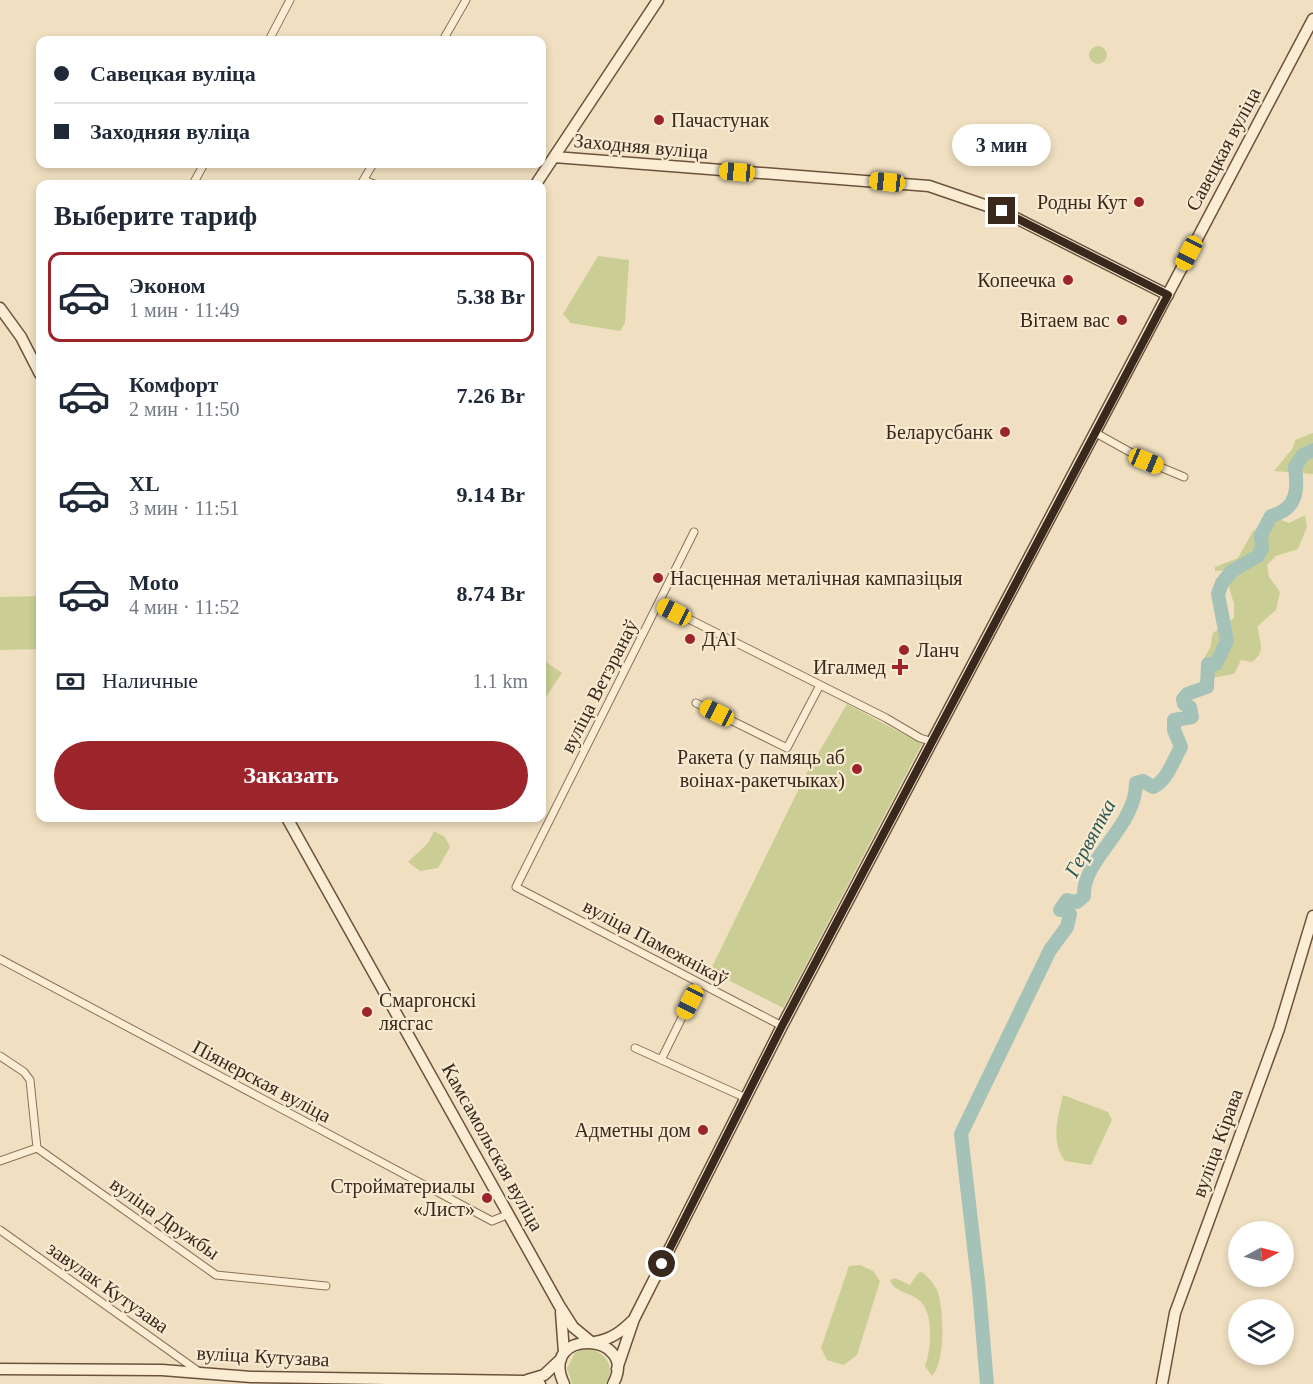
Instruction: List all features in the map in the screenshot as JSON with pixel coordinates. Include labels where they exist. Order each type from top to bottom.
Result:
[{"type":"main road","points":[[539,180],[658,0]]},
{"type":"main road","name":"Савецкая вуліца","points":[[614,1383],[634,1318],[782,1026],[1313,19]]},
{"type":"main road","name":"Заходняя вуліца","points":[[554,158],[929,186],[1002,211],[1168,295]]},
{"type":"main road","points":[[0,308],[21,337],[36,366]]},
{"type":"main road","name":"Камсамольская вуліца","points":[[289,822],[559,1305],[573,1327],[610,1352],[617,1369]]},
{"type":"main road","name":"вуліца Кірава","points":[[1162,1384],[1175,1313],[1279,1029],[1313,916]]},
{"type":"main road","name":"Камсамольская вуліца","points":[[559,1305],[564,1328],[560,1374],[564,1384]]},
{"type":"main road","name":"Савецкая вуліца","points":[[563,1356],[576,1344],[592,1342],[619,1333],[634,1318]]},
{"type":"main road","name":"вуліца Кутузава","points":[[524,1381],[544,1375],[563,1356]]},
{"type":"main road","name":"вуліца Кутузава","points":[[0,1369],[198,1371],[251,1377],[524,1381],[540,1384]]},
{"type":"street","points":[[270,36],[290,0]]},
{"type":"street","points":[[445,36],[465,0]]},
{"type":"street","points":[[1094,432],[1146,461],[1184,477]]},
{"type":"street","name":"вуліца Ветэранаў","points":[[516,887],[694,532]]},
{"type":"street","points":[[659,604],[886,718],[920,738],[933,742]]},
{"type":"street","points":[[696,703],[788,748],[820,685]]},
{"type":"street","name":"вуліца Памежнікаў","points":[[516,887],[782,1026]]},
{"type":"street","name":"Піянерская вуліца","points":[[0,959],[492,1221],[509,1214]]},
{"type":"street","points":[[661,1060],[699,983]]},
{"type":"street","points":[[635,1048],[746,1098]]},
{"type":"street","points":[[0,1056],[24,1072],[30,1080],[37,1148],[0,1161]]},
{"type":"street","name":"вуліца Дружбы","points":[[37,1148],[216,1275],[326,1286]]},
{"type":"street","name":"завулак Кутузава","points":[[0,1230],[198,1371]]},
{"type":"green space","points":[[1098,46],[1105,48],[1107,55],[1105,62],[1098,64],[1091,62],[1089,55],[1091,48]]},
{"type":"green space","points":[[598,256],[629,260],[625,323],[620,331],[571,323],[563,314]]},
{"type":"green space","points":[[1313,433],[1313,474],[1274,471],[1293,448],[1295,440]]},
{"type":"green space","points":[[1305,515],[1307,527],[1298,549],[1276,556],[1267,565],[1269,577],[1280,592],[1276,610],[1258,626],[1260,654],[1252,662],[1241,660],[1234,674],[1211,678],[1205,670],[1204,660],[1210,648],[1213,633],[1234,618],[1234,604],[1228,584],[1238,572],[1235,570],[1215,571],[1215,567],[1238,558],[1253,531],[1259,529],[1273,517],[1289,523]]},
{"type":"green space","points":[[36,596],[36,649],[0,650],[0,597]]},
{"type":"green space","points":[[546,662],[562,673],[546,697]]},
{"type":"green space","points":[[847,704],[922,744],[783,1008],[710,971],[805,776]]},
{"type":"green space","points":[[434,831],[445,837],[450,847],[438,868],[420,871],[408,862],[428,843]]},
{"type":"green space","points":[[1063,1095],[1108,1112],[1112,1120],[1091,1165],[1065,1161],[1060,1153],[1056,1129]]},
{"type":"green space","points":[[860,1265],[873,1271],[880,1281],[857,1355],[844,1365],[827,1360],[821,1348],[849,1266]]},
{"type":"green space","points":[[922,1272],[937,1290],[941,1309],[942,1348],[937,1369],[932,1376],[925,1366],[929,1351],[930,1324],[925,1308],[917,1299],[895,1288],[890,1280],[895,1278],[910,1285],[918,1273]]},
{"type":"green space","points":[[583,1349],[597,1352],[606,1359],[610,1371],[605,1384],[572,1384],[567,1368],[575,1353]]},
{"type":"waterway","name":"Гервятка","points":[[987,1384],[961,1134],[1050,950],[1067,927],[1070,914],[1066,909],[1060,910],[1067,900],[1077,902],[1084,896],[1091,869],[1128,814],[1134,799],[1136,783],[1143,781],[1153,787],[1158,784],[1166,775],[1181,747],[1174,730],[1174,720],[1192,717],[1190,707],[1184,704],[1183,699],[1187,694],[1207,687],[1208,664],[1216,664],[1227,641],[1218,594],[1222,583],[1232,571],[1258,556],[1262,548],[1261,535],[1271,516],[1287,508],[1294,497],[1295,467],[1303,455],[1313,450]]},
{"type":"place","name":"Пачастунак","points":[[659,120]]},
{"type":"place","name":"Родны Кут","points":[[1139,202]]},
{"type":"place","name":"Копеечка","points":[[1068,280]]},
{"type":"place","name":"Вітаем вас","points":[[1122,320]]},
{"type":"place","name":"Беларусбанк","points":[[1005,432]]},
{"type":"place","name":"Насценная металічная кампазіцыя","points":[[658,578]]},
{"type":"place","name":"ДАІ","points":[[690,639]]},
{"type":"place","name":"Ланч","points":[[904,650]]},
{"type":"place","name":"Игалмед","points":[[900,667]]},
{"type":"place","name":"Ракета (у памяць аб воінах-ракетчыках)","points":[[857,769]]},
{"type":"place","name":"Смаргонскі лясгас","points":[[367,1012]]},
{"type":"place","name":"Адметны дом","points":[[703,1130]]},
{"type":"place","name":"Стройматериалы «Лист»","points":[[487,1198]]},
{"type":"route","points":[[662,1264],[782,1026],[1168,295],[1002,211]]}]
